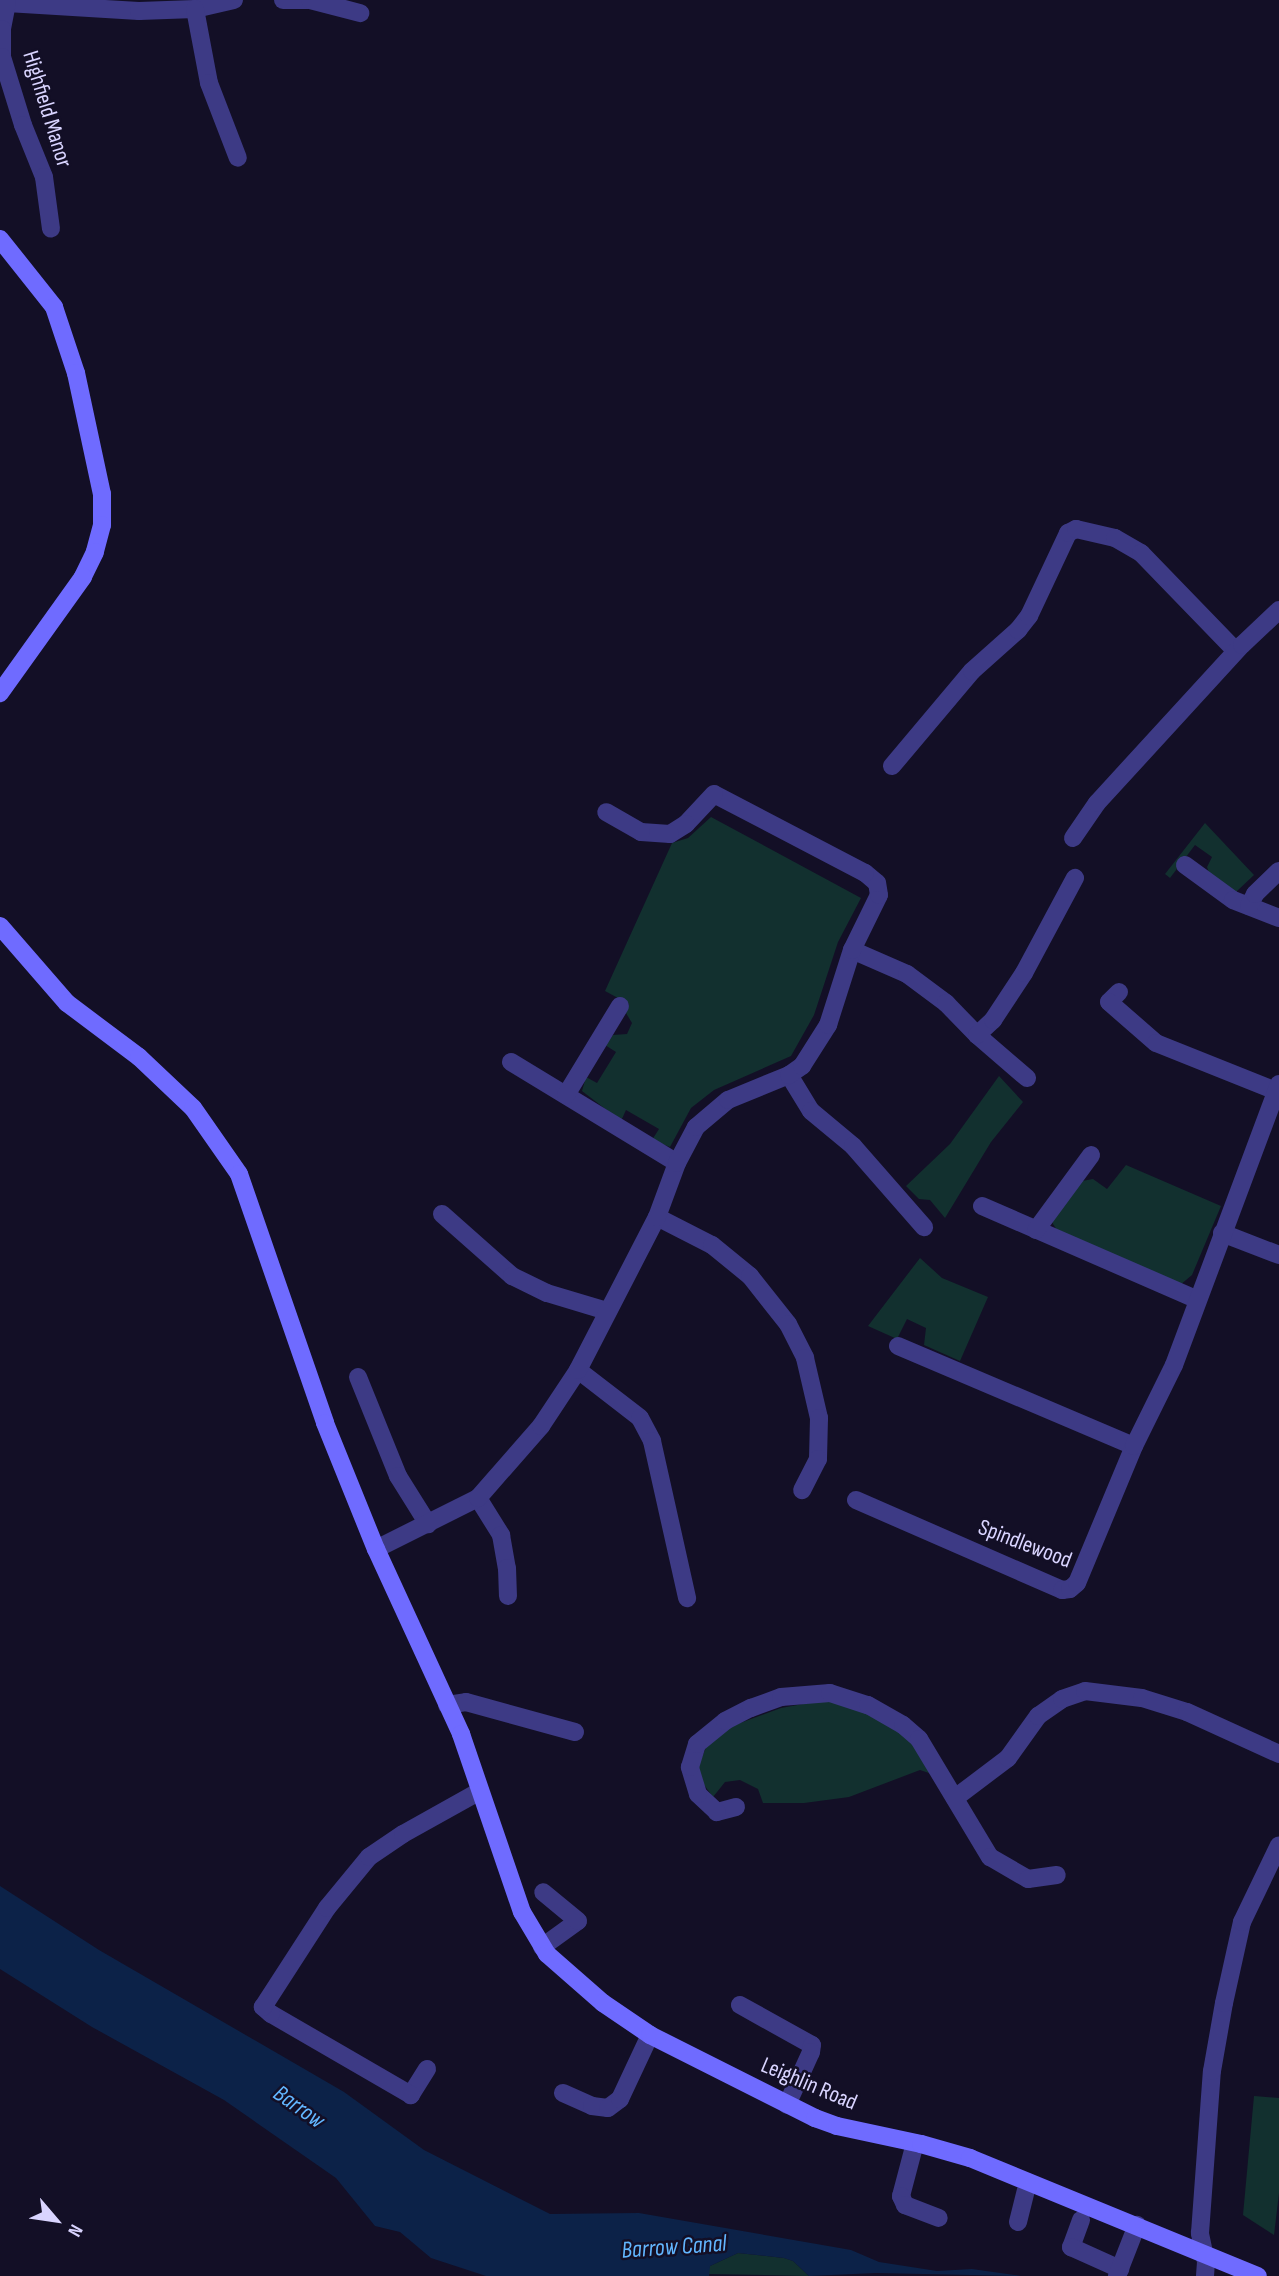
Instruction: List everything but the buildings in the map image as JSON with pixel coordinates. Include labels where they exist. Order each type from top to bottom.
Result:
[{"type":"street","name":"Highfield Manor","points":[[51,229],[44,177],[23,125],[2,57],[4,1],[47,2],[139,11],[195,9],[234,0]]},
{"type":"street","points":[[283,0],[310,0],[360,13]]},
{"type":"street","points":[[195,9],[209,83],[238,159]]},
{"type":"street","points":[[0,239],[54,307],[76,373],[102,495],[99,538],[83,577],[0,693]]},
{"type":"street","points":[[892,766],[972,671],[1018,630],[1029,616],[1068,533],[1076,529],[1115,538],[1141,553],[1236,651]]},
{"type":"street","points":[[1073,838],[1097,803],[1236,651],[1279,610]]},
{"type":"street","points":[[376,1549],[478,1498],[541,1426],[578,1370],[657,1217],[677,1163],[696,1127],[728,1100],[789,1075],[802,1066],[828,1025],[852,950],[879,895],[877,883],[865,873],[714,794],[686,824],[670,834],[642,832],[606,812]]},
{"type":"street","points":[[1185,865],[1233,900],[1279,918]]},
{"type":"street","points":[[1249,906],[1255,894],[1279,871]]},
{"type":"street","points":[[977,1035],[993,1020],[1024,973],[1075,877]]},
{"type":"street","name":"Leighlin Road","points":[[0,926],[67,1003],[139,1057],[193,1108],[226,1153],[250,1202],[324,1420],[376,1549],[447,1705],[481,1791],[522,1912],[542,1947],[573,1978],[650,2035],[787,2105],[837,2126],[970,2158],[1258,2276]]},
{"type":"street","points":[[852,950],[907,974],[946,1003],[977,1035],[1027,1078]]},
{"type":"street","name":"Spindlewood","points":[[856,1500],[1062,1590],[1070,1589],[1077,1583],[1134,1446],[1174,1365],[1196,1299],[1278,1087],[1156,1043],[1110,1002],[1119,992]]},
{"type":"street","points":[[566,1095],[620,1006]]},
{"type":"street","points":[[511,1062],[677,1163]]},
{"type":"street","points":[[789,1075],[811,1111],[853,1146],[924,1227]]},
{"type":"street","points":[[1036,1230],[1040,1220],[1091,1155]]},
{"type":"street","points":[[982,1206],[1196,1299]]},
{"type":"street","points":[[442,1214],[512,1276],[547,1293],[607,1311]]},
{"type":"street","points":[[657,1217],[712,1245],[750,1276],[788,1324],[806,1358],[819,1418],[818,1459],[802,1490]]},
{"type":"street","points":[[1222,1233],[1279,1255]]},
{"type":"street","points":[[898,1346],[1134,1446]]},
{"type":"street","points":[[578,1370],[640,1418],[652,1441],[687,1598]]},
{"type":"street","points":[[358,1377],[398,1476],[428,1524]]},
{"type":"street","points":[[478,1498],[501,1535],[508,1596]]},
{"type":"street","points":[[955,1798],[1001,1765],[1014,1752],[1038,1716],[1062,1699],[1085,1692],[1131,1696],[1187,1712],[1279,1754]]},
{"type":"street","points":[[736,1807],[717,1812],[698,1794],[691,1767],[697,1744],[726,1721],[751,1708],[780,1697],[830,1693],[851,1698],[903,1725],[932,1756],[990,1857],[1028,1879],[1057,1875]]},
{"type":"street","points":[[447,1705],[466,1702],[575,1732]]},
{"type":"street","points":[[426,2069],[411,2095],[263,2007],[308,1936],[361,1865],[403,1834],[481,1791]]},
{"type":"street","points":[[1205,2276],[1206,2262],[1200,2233],[1212,2071],[1227,1984],[1242,1922],[1264,1871],[1279,1845]]},
{"type":"street","points":[[542,1947],[578,1921],[543,1892]]},
{"type":"street","points":[[740,2005],[812,2045],[787,2105]]},
{"type":"street","points":[[563,2094],[592,2106],[608,2108],[620,2099],[650,2035]]},
{"type":"street","points":[[915,2143],[901,2196],[905,2206],[939,2218]]},
{"type":"street","points":[[1018,2222],[1028,2182]]},
{"type":"street","points":[[1082,2220],[1071,2247],[1118,2272],[1137,2225]]},
{"type":"green space","points":[[711,817],[861,898],[838,942],[814,1015],[791,1056],[714,1090],[691,1108],[670,1147],[652,1140],[659,1129],[626,1110],[621,1121],[582,1091],[586,1077],[597,1083],[616,1052],[605,1045],[613,1035],[627,1034],[632,1023],[626,1013],[629,1004],[605,991],[672,843],[688,838]]},
{"type":"green space","points":[[1205,823],[1254,875],[1236,892],[1210,876],[1207,867],[1212,857],[1195,845],[1170,878],[1165,874]]},
{"type":"green space","points":[[999,1076],[1023,1102],[991,1142],[945,1218],[930,1200],[919,1199],[906,1186],[950,1144]]},
{"type":"green space","points":[[1126,1165],[1221,1206],[1192,1275],[1180,1285],[1057,1230],[1053,1224],[1052,1220],[1082,1181],[1093,1179],[1107,1189]]},
{"type":"green space","points":[[920,1258],[942,1278],[988,1297],[960,1361],[924,1345],[926,1328],[907,1319],[897,1339],[868,1326]]},
{"type":"green space","points":[[825,1700],[861,1707],[897,1728],[916,1746],[938,1776],[920,1770],[849,1797],[804,1803],[763,1803],[758,1789],[740,1780],[725,1782],[713,1797],[702,1782],[698,1767],[707,1745],[732,1726],[781,1708]]},
{"type":"green space","points":[[1254,2096],[1279,2098],[1279,2193],[1274,2235],[1243,2215]]},
{"type":"green space","points":[[738,2253],[784,2258],[793,2261],[809,2276],[707,2274],[710,2266]]},
{"type":"water","points":[[0,1886],[99,1950],[344,2092],[424,2150],[550,2214],[639,2213],[851,2250],[879,2262],[937,2271],[972,2269],[1021,2276],[876,2273],[809,2276],[793,2261],[784,2258],[738,2253],[710,2266],[709,2276],[486,2276],[431,2258],[400,2232],[375,2226],[336,2178],[224,2100],[92,2027],[0,1969]]},
{"type":"water label","name":"Barrow","points":[[299,2107]]},
{"type":"water label","name":"Barrow Canal","points":[[674,2247]]}]
